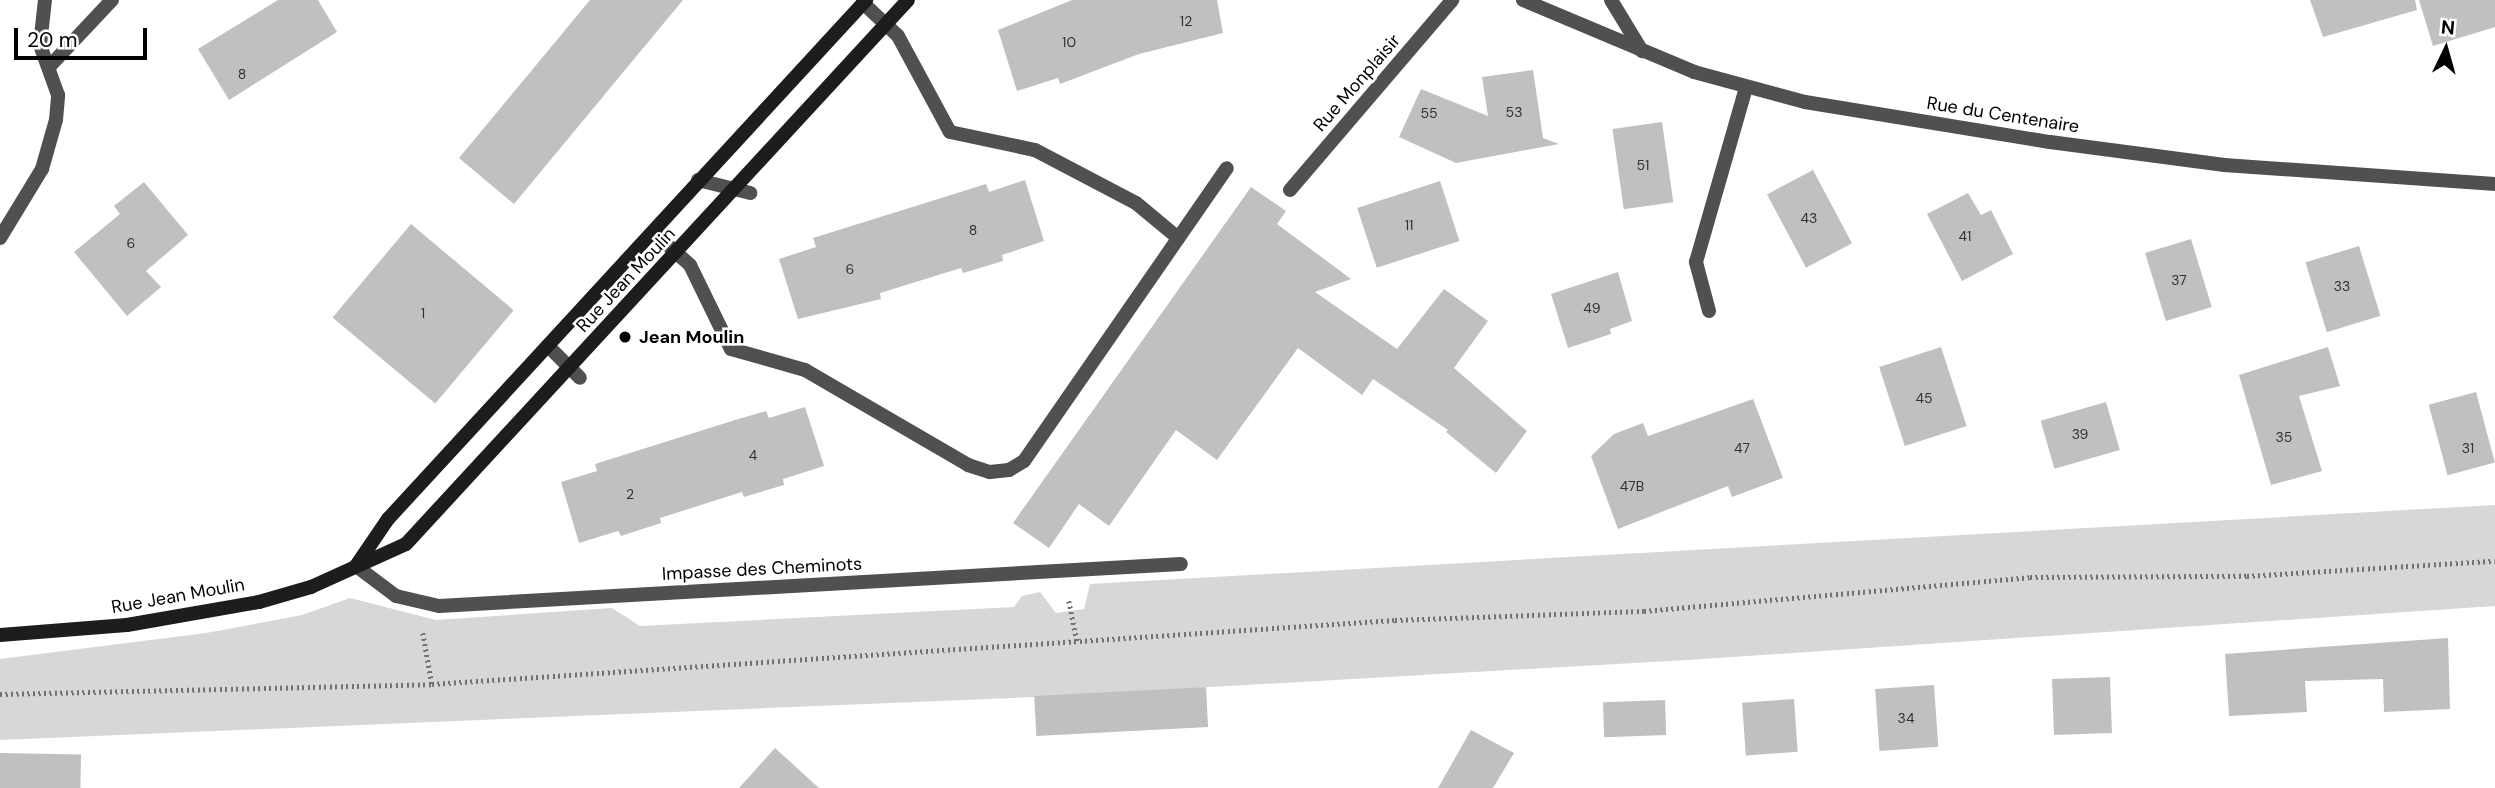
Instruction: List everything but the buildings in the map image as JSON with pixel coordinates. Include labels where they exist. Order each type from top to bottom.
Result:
[{"type":"street","points":[[0,238],[31,192],[50,148],[58,95],[40,46],[45,0]]},
{"type":"street","points":[[48,67],[112,0]]},
{"type":"street","name":"Rue Jean Moulin","points":[[0,635],[114,627],[259,602],[394,551],[418,535],[576,372],[735,188],[908,0]]},
{"type":"street","name":"Rue Monplaisir","points":[[1290,190],[1452,0]]},
{"type":"street","name":"Rue du Centenaire","points":[[1523,0],[1643,52],[1746,88],[2075,146],[2235,166],[2495,184]]},
{"type":"street","points":[[1611,0],[1643,52]]},
{"type":"street","points":[[864,1],[898,36],[950,132],[1035,150],[1136,204],[1178,238]]},
{"type":"street","name":"Rue Jean Moulin","points":[[356,566],[388,519],[654,233],[698,180],[864,1]]},
{"type":"street","points":[[1709,311],[1696,262],[1746,88]]},
{"type":"street","points":[[654,233],[700,280],[731,349],[805,370],[968,465],[990,472],[1009,470],[1024,461],[1227,168]]},
{"type":"street","points":[[698,180],[750,193]]},
{"type":"street","points":[[548,346],[576,372]]},
{"type":"street","name":"Impasse des Cheminots","points":[[356,566],[382,588],[418,603],[439,606],[1064,573],[1181,564]]},
{"type":"path","points":[[0,694],[432,684],[1395,620],[1644,611],[2030,577],[2247,576],[2495,561]]},
{"type":"path","points":[[1064,573],[1077,641]]},
{"type":"path","points":[[418,603],[432,684]]},
{"type":"shaded area","points":[[2495,505],[2495,606],[1687,660],[1034,697],[0,740],[0,659],[206,633],[302,615],[350,598],[436,620],[612,608],[640,626],[1014,607],[1022,596],[1040,592],[1056,613],[1084,609],[1090,584]]},
{"type":"place","name":"Jean Moulin","points":[[625,337]]}]
